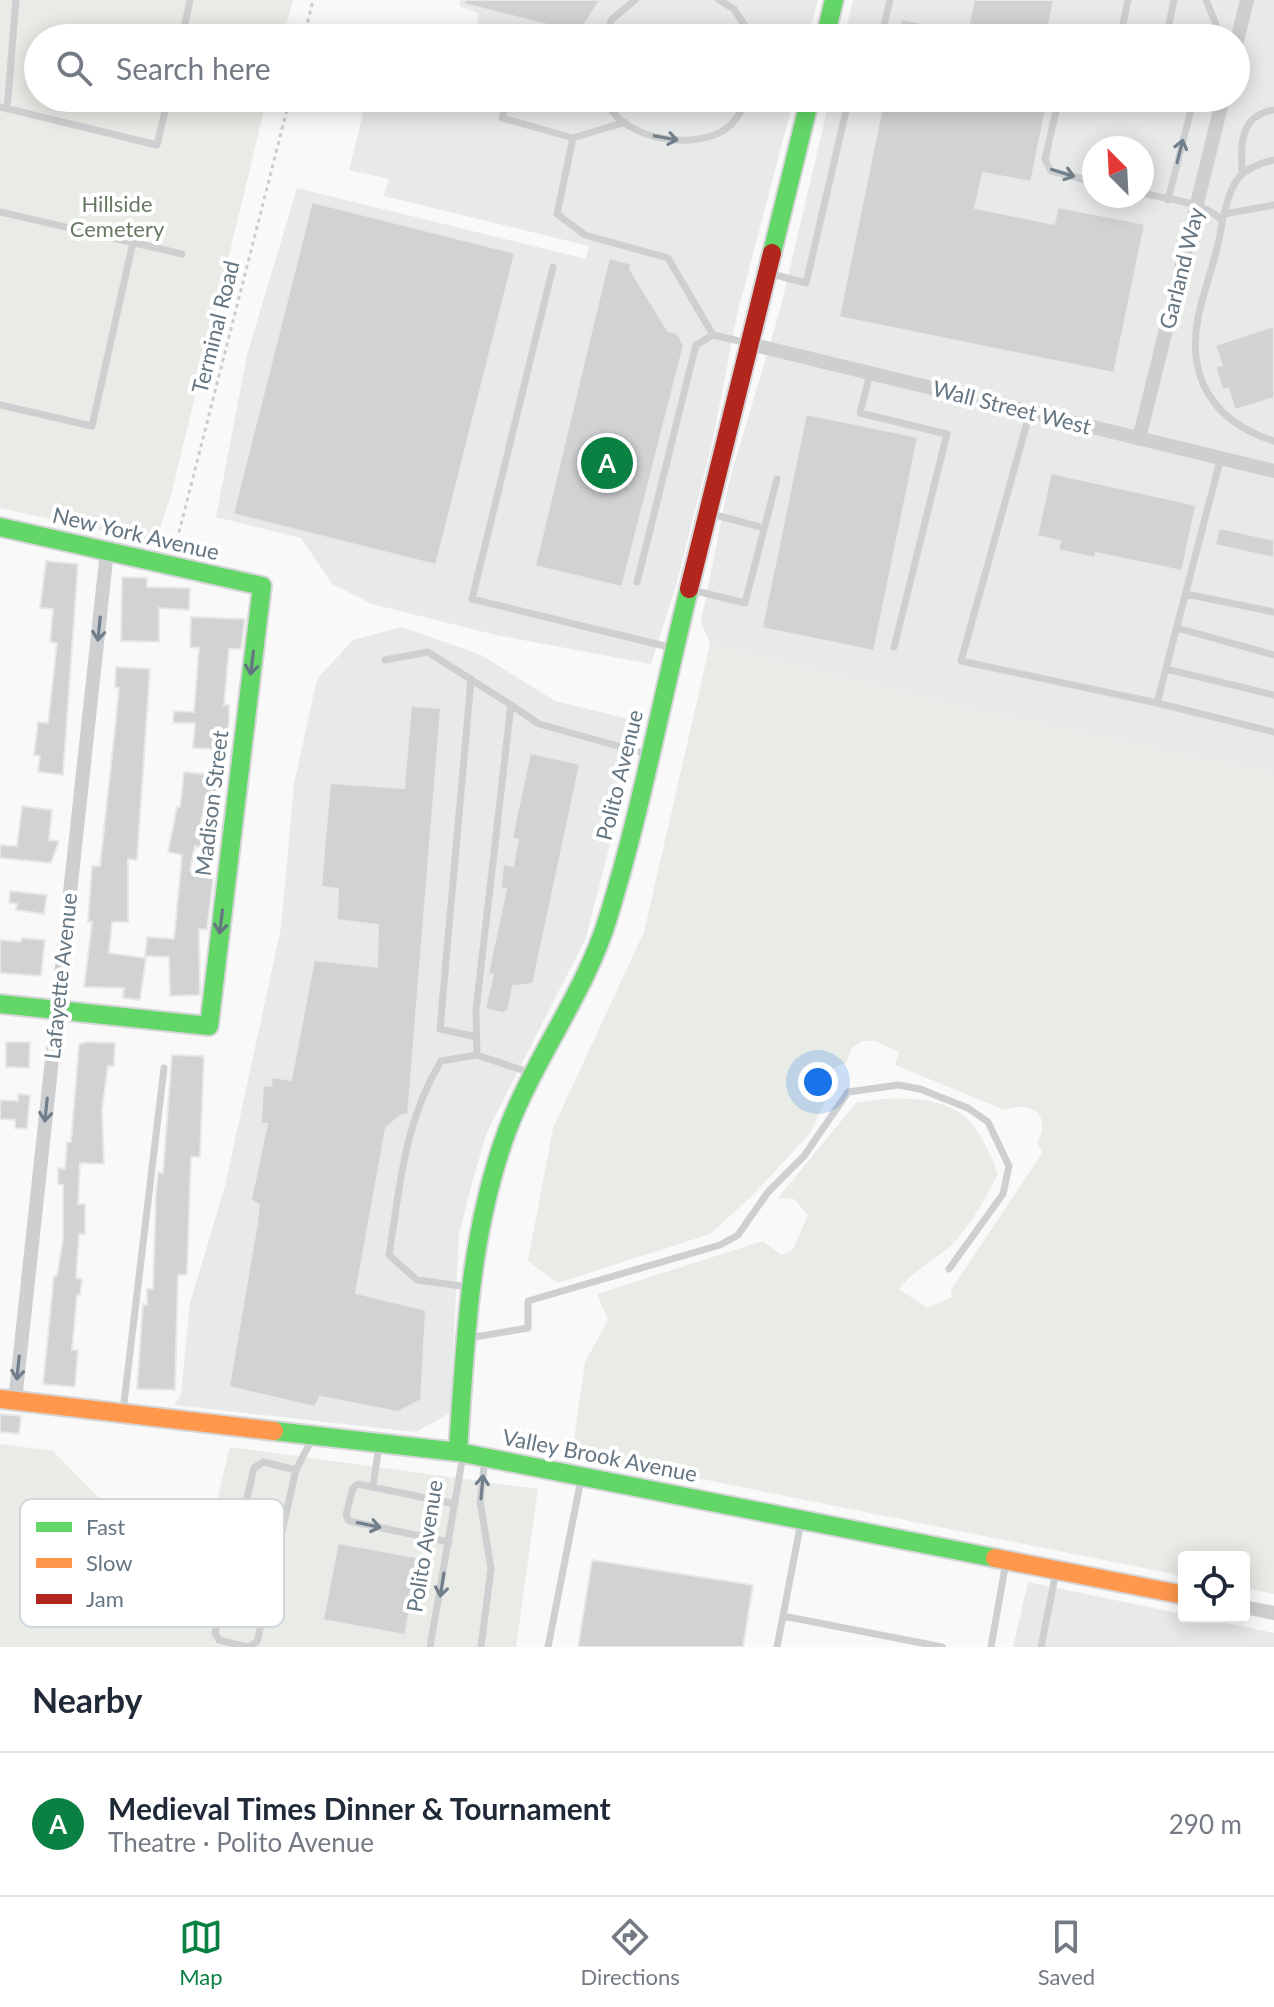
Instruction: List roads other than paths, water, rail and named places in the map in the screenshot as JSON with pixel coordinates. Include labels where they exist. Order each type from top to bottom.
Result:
[{"type":"street","points":[[828,24],[834,0]]},
{"type":"street","points":[[1241,24],[1247,0]]},
{"type":"street","name":"Polito Avenue","points":[[461,1452],[471,1287],[479,1225],[491,1176],[533,1074],[593,962],[608,919],[807,112]]},
{"type":"street","name":"Garland Way","points":[[1139,439],[1220,112]]},
{"type":"street","name":"Wall Street West","points":[[750,344],[1274,471]]},
{"type":"street","name":"New York Avenue","points":[[0,527],[262,586]]},
{"type":"street","name":"Lafayette Avenue","points":[[7,1400],[56,1011],[107,551]]},
{"type":"street","name":"Madison Street","points":[[56,1011],[209,1026],[262,586]]},
{"type":"street","points":[[0,1004],[56,1011]]},
{"type":"street","name":"Valley Brook Avenue","points":[[7,1400],[461,1452],[1178,1594]]},
{"type":"street","points":[[1250,1608],[1274,1613]]},
{"type":"lane","points":[[16,0],[4,108],[157,145],[165,112]]},
{"type":"lane","points":[[185,24],[190,0]]},
{"type":"lane","points":[[610,24],[635,0]]},
{"type":"lane","points":[[719,0],[734,9],[744,24]]},
{"type":"lane","points":[[884,24],[890,0]]},
{"type":"lane","points":[[1123,24],[1128,0]]},
{"type":"lane","points":[[1169,24],[1174,0]]},
{"type":"lane","points":[[1206,0],[1216,24]]},
{"type":"lane","points":[[1242,172],[1241,140],[1250,119],[1258,112],[1274,110]]},
{"type":"lane","points":[[504,112],[502,118],[573,138],[625,122]]},
{"type":"lane","points":[[610,112],[661,138],[690,141],[723,132],[738,112]]},
{"type":"lane","points":[[768,273],[806,283],[846,112]]},
{"type":"lane","points":[[1056,112],[1045,159],[1051,171],[1082,179]]},
{"type":"lane","points":[[1168,200],[1190,112]]},
{"type":"lane","points":[[573,138],[557,214],[585,235],[668,258],[713,335]]},
{"type":"lane","points":[[1274,160],[1242,172],[1234,182],[1197,320],[1196,361],[1204,390],[1225,417],[1238,428],[1274,441]]},
{"type":"lane","points":[[1154,196],[1223,218],[1274,205]]},
{"type":"lane","points":[[0,212],[182,254]]},
{"type":"lane","points":[[0,405],[92,426],[133,242]]},
{"type":"lane","points":[[553,267],[472,599],[675,649]]},
{"type":"lane","points":[[637,582],[696,345],[713,335],[750,344]]},
{"type":"lane","points":[[871,372],[860,413],[947,434],[894,647]]},
{"type":"lane","points":[[1030,410],[961,661],[1274,732]]},
{"type":"lane","points":[[1157,703],[1221,457]]},
{"type":"lane","points":[[690,590],[745,603],[777,479]]},
{"type":"lane","points":[[707,513],[764,528]]},
{"type":"lane","points":[[1186,594],[1274,612]]},
{"type":"lane","points":[[1177,628],[1274,655]]},
{"type":"lane","points":[[385,660],[428,652],[539,724],[649,755]]},
{"type":"lane","points":[[1166,669],[1274,695]]},
{"type":"lane","points":[[471,679],[440,1029],[477,1037]]},
{"type":"lane","points":[[477,1055],[476,1010],[511,705]]},
{"type":"lane","points":[[471,1287],[417,1280],[389,1255],[413,1115],[441,1061],[477,1055],[533,1074]]},
{"type":"lane","points":[[123,1413],[164,1068]]},
{"type":"lane","points":[[467,1338],[528,1328],[528,1301],[720,1245],[738,1235],[768,1192],[804,1156],[848,1092],[873,1088],[898,1085],[920,1089],[968,1108],[988,1122],[1009,1166],[1003,1194],[949,1269]]},
{"type":"lane","points":[[284,1523],[296,1470],[314,1435]]},
{"type":"lane","points":[[373,1487],[380,1443]]},
{"type":"lane","name":"Polito Avenue","points":[[430,1647],[461,1452]]},
{"type":"lane","points":[[481,1647],[491,1569],[480,1501],[485,1457]]},
{"type":"lane","points":[[247,1499],[254,1468],[263,1462],[296,1470]]},
{"type":"lane","points":[[548,1647],[581,1476]]},
{"type":"lane","points":[[449,1542],[349,1521],[346,1515],[353,1488],[358,1484],[455,1504]]},
{"type":"lane","points":[[777,1647],[801,1520]]},
{"type":"lane","points":[[991,1647],[1006,1560]]},
{"type":"lane","points":[[1041,1647],[1056,1570]]},
{"type":"lane","points":[[783,1616],[942,1647]]},
{"type":"lane","points":[[216,1627],[215,1633],[219,1640],[248,1647],[257,1642],[260,1627]]},
{"type":"place","name":"Medieval Times Dinner & Tournament","points":[[607,463]]},
{"type":"park label","name":"Hillside Cemetery","points":[[117,216]]}]
